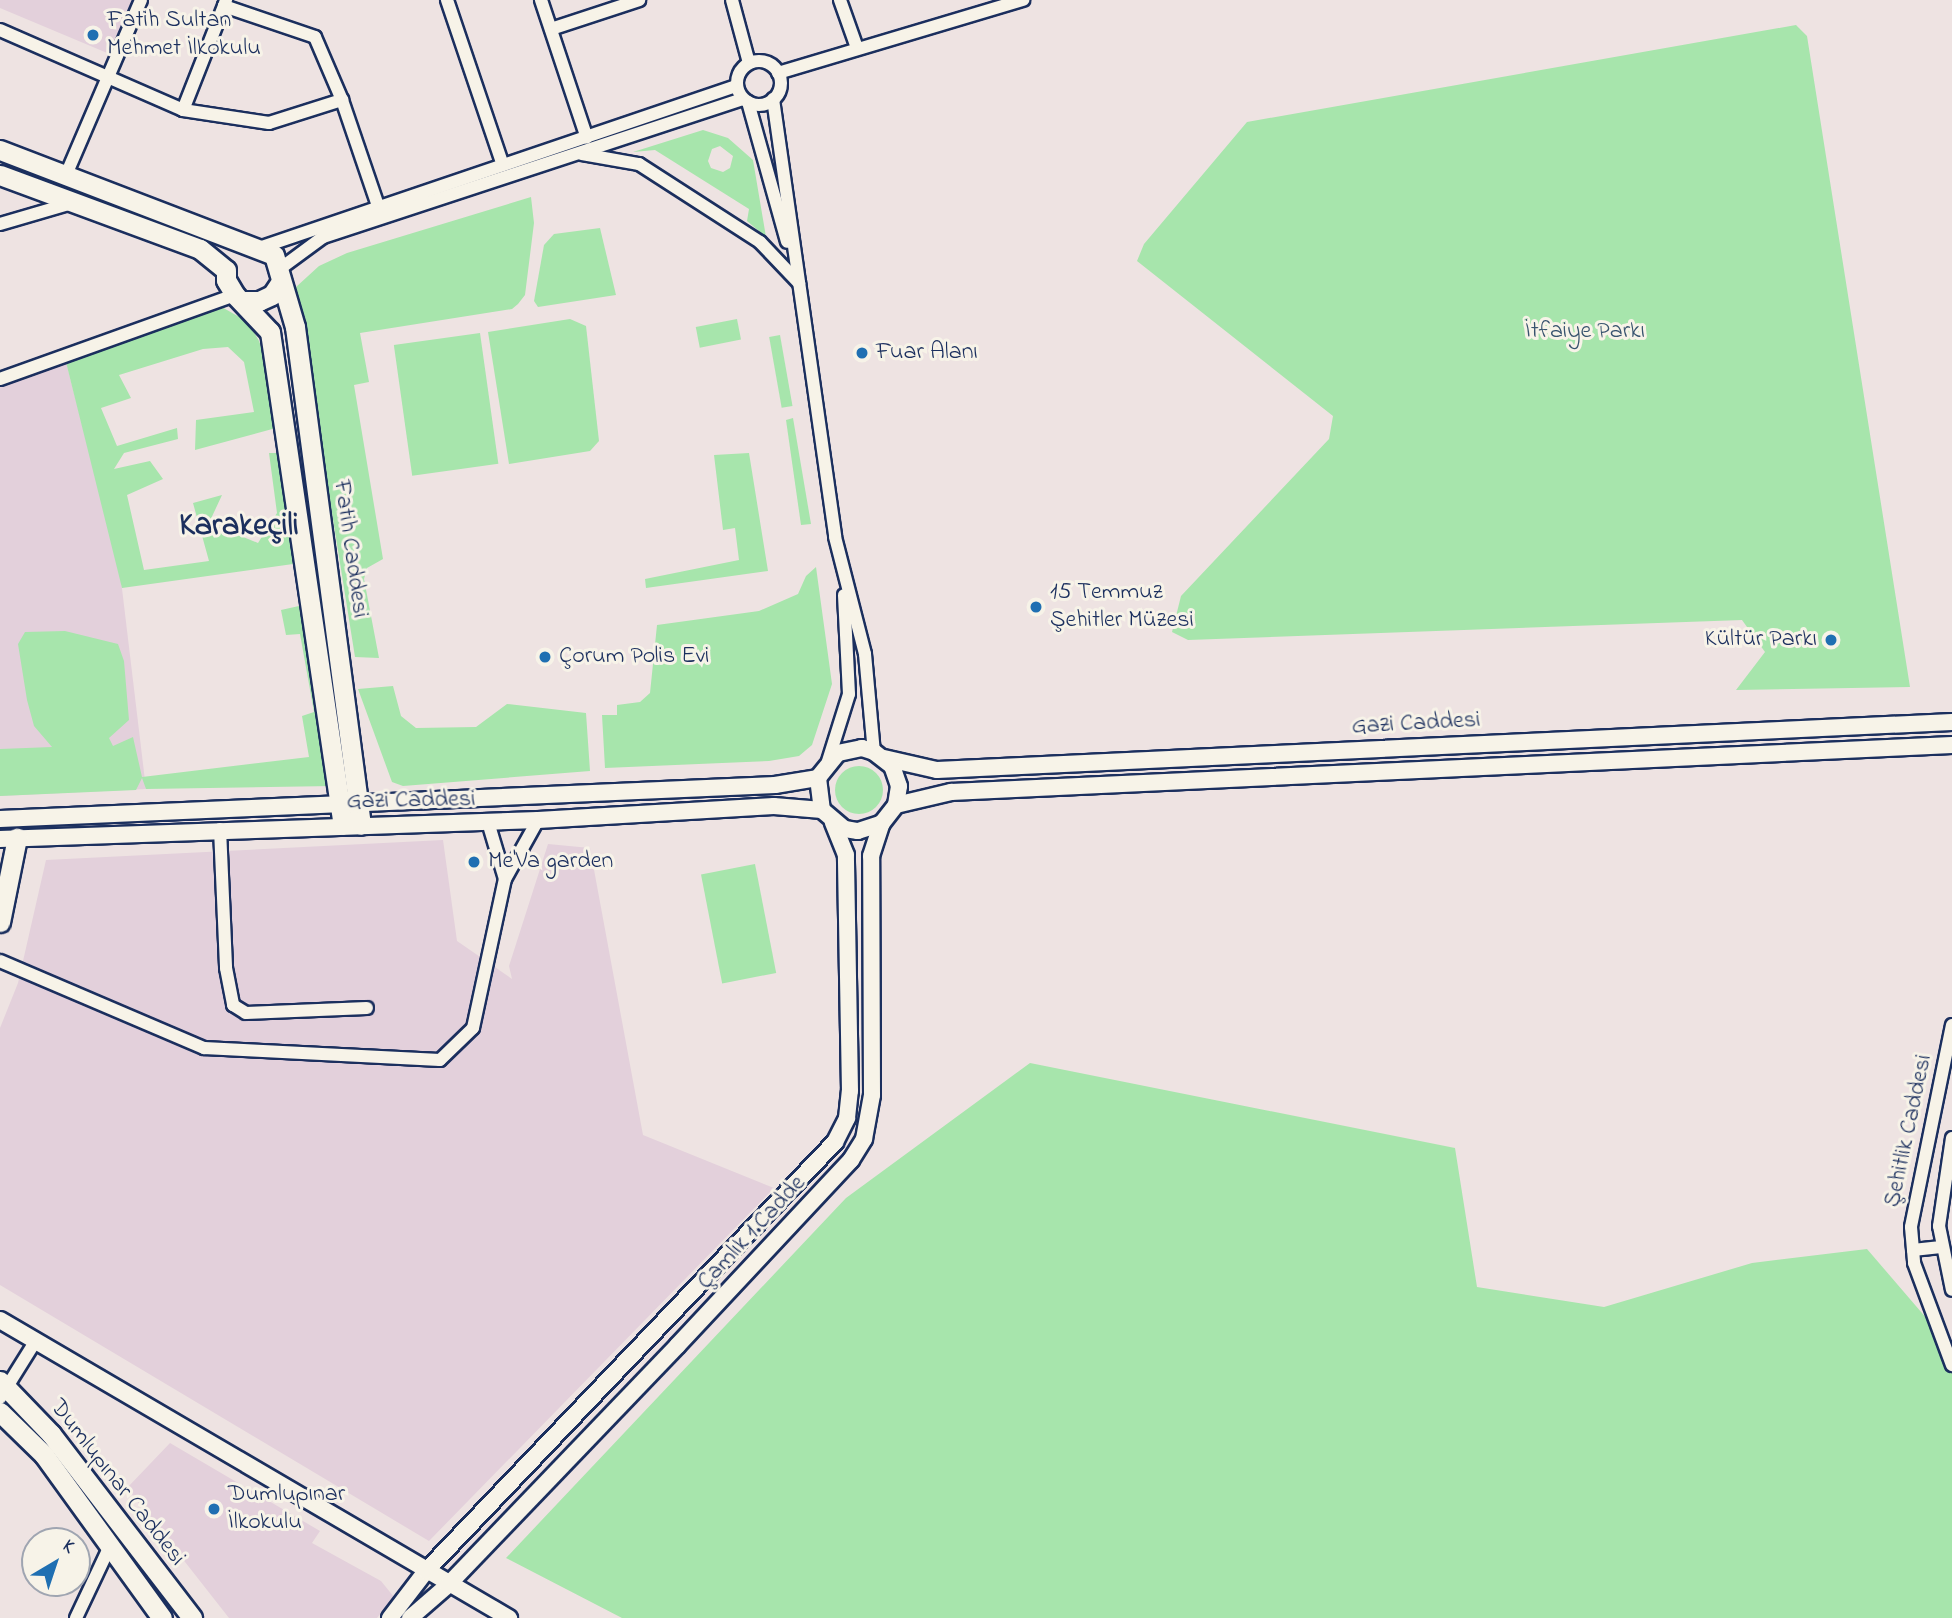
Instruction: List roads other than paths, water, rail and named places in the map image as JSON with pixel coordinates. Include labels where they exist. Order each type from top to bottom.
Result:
[{"type":"main road","name":"Fatih Caddesi","points":[[0,150],[274,255],[295,327],[352,825]]},
{"type":"main road","points":[[0,175],[200,249],[226,270],[234,253],[255,247]]},
{"type":"main road","name":"Fatih Caddesi","points":[[226,270],[240,298],[270,332],[349,801]]},
{"type":"main road","points":[[240,298],[259,301],[272,295],[280,275]]},
{"type":"main road","points":[[0,922],[8,829]]},
{"type":"main road","name":"Dumlupınar Caddesi","points":[[3,1390],[51,1434],[192,1618]]},
{"type":"main road","name":"Dumlupınar Caddesi","points":[[0,1412],[44,1455],[162,1618]]},
{"type":"street","points":[[66,175],[141,0]]},
{"type":"street","points":[[447,0],[503,164]]},
{"type":"street","points":[[541,0],[587,138]]},
{"type":"street","points":[[732,0],[749,63]]},
{"type":"street","points":[[840,0],[857,48]]},
{"type":"street","points":[[778,73],[1022,0]]},
{"type":"street","points":[[551,29],[631,1]]},
{"type":"street","points":[[183,110],[225,3],[315,37],[342,100],[378,206]]},
{"type":"street","points":[[0,30],[183,110],[269,123],[342,100]]},
{"type":"street","points":[[280,275],[323,237],[745,100],[754,105],[773,99],[779,94],[778,73],[763,61],[749,63],[739,72],[736,86],[745,100],[800,283]]},
{"type":"street","points":[[255,247],[736,86]]},
{"type":"street","points":[[773,99],[843,563],[865,654],[879,755],[897,777],[896,805],[882,823],[858,831],[833,822]]},
{"type":"street","points":[[579,153],[639,164],[760,242],[800,283]]},
{"type":"street","points":[[0,224],[72,203]]},
{"type":"street","points":[[0,379],[240,298]]},
{"type":"street","points":[[390,1618],[426,1571],[835,1142],[847,1118],[850,1091],[846,855],[833,822],[822,810],[818,778],[828,761],[849,694],[843,563]]},
{"type":"street","name":"Gazi Caddesi","points":[[879,755],[937,770],[1952,722]]},
{"type":"street","name":"Gazi Caddesi","points":[[896,805],[951,792],[1951,745]]},
{"type":"street","points":[[828,761],[849,749],[879,755]]},
{"type":"street","name":"Gazi Caddesi","points":[[8,829],[349,801],[775,785],[818,778]]},
{"type":"street","name":"Gazi Caddesi","points":[[8,829],[220,829],[488,822],[774,806],[822,810]]},
{"type":"street","points":[[0,961],[204,1048],[440,1060],[472,1028],[505,879],[538,820]]},
{"type":"street","points":[[488,822],[505,879]]},
{"type":"street","name":"Çamlık 1.Cadde","points":[[410,1618],[448,1585],[806,1209],[851,1160],[864,1139],[872,1095],[871,856],[882,823]]},
{"type":"street","points":[[220,829],[226,968],[233,1005],[246,1013],[367,1008]]},
{"type":"street","name":"Şehitlik Caddesi","points":[[1952,1025],[1919,1176],[1911,1227],[1913,1250],[1952,1365]]},
{"type":"street","name":"Şehitlik Caddesi","points":[[1952,1138],[1941,1247],[1952,1290]]},
{"type":"street","points":[[1923,1157],[1950,1158]]},
{"type":"street","points":[[1919,1176],[1948,1178]]},
{"type":"street","points":[[1913,1250],[1941,1247]]},
{"type":"street","points":[[0,1320],[448,1585],[509,1618]]},
{"type":"street","points":[[3,1390],[35,1342]]},
{"type":"street","points":[[76,1618],[110,1546]]},
{"type":"place","name":"Fatih Sultan Mehmet İlkokulu","points":[[93,35]]},
{"type":"place","name":"Fuar Alanı","points":[[862,353]]},
{"type":"place","name":"15 Temmuz Şehitler Müzesi","points":[[1036,607]]},
{"type":"place","name":"Kültür Parkı","points":[[1831,640]]},
{"type":"place","name":"Çorum Polis Evi","points":[[545,657]]},
{"type":"place","name":"Me'Va garden","points":[[474,862]]},
{"type":"place","name":"Dumlupınar İlkokulu","points":[[214,1509]]},
{"type":"district","name":"Karakeçili","points":[[239,527]]},
{"type":"park label","name":"İtfaiye Parkı","points":[[1585,332]]}]
